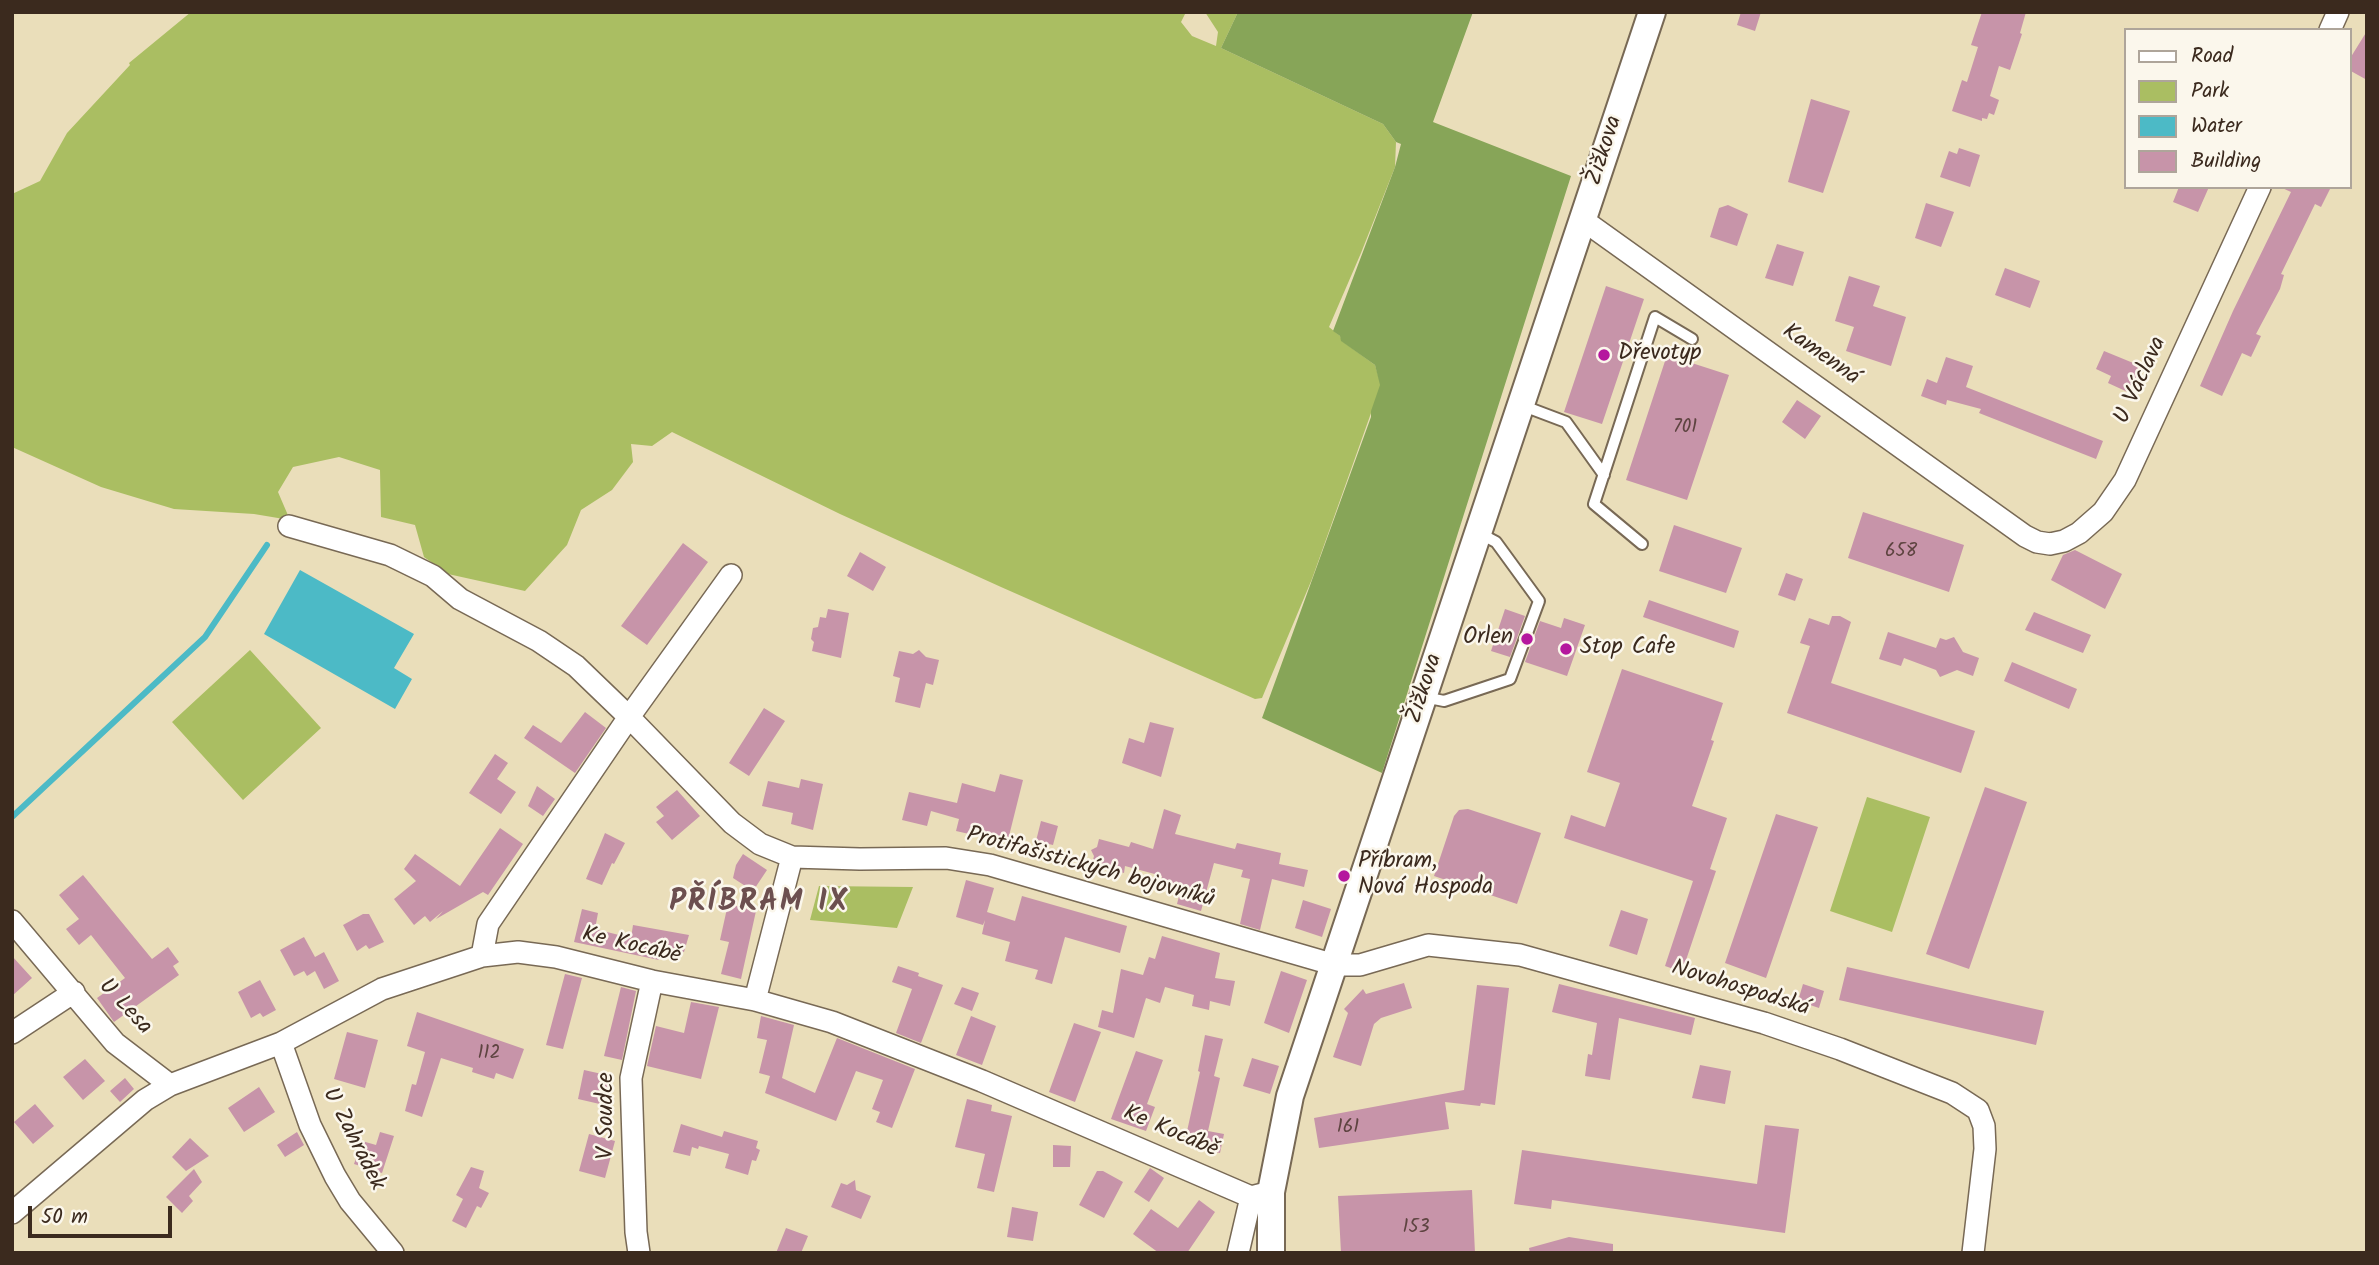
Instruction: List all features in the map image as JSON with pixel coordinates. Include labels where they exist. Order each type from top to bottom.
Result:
[{"type":"street","name":"Žižkova","points":[[1271,1253],[1261,1195],[1290,1096],[1651,12]]},
{"type":"street","points":[[2331,28],[2338,12]]},
{"type":"street","name":"U Václava","points":[[2025,536],[2050,544],[2064,541],[2079,533],[2103,512],[2125,480],[2259,189]]},
{"type":"street","name":"Kamenná","points":[[1583,220],[2025,536]]},
{"type":"street","name":"Protifašistických bojovníků","points":[[289,527],[390,555],[433,576],[460,599],[539,641],[576,666],[732,823],[760,844],[792,857],[946,858],[990,865],[1335,965]]},
{"type":"street","points":[[482,956],[488,924],[629,717],[732,575]]},
{"type":"street","points":[[755,1000],[792,857]]},
{"type":"street","name":"U Lesa","points":[[12,921],[115,1043],[170,1084]]},
{"type":"street","name":"Novohospodská","points":[[1335,965],[1360,965],[1428,945],[1520,955],[1764,1023],[1840,1049],[1952,1093],[1978,1110],[1984,1126],[1985,1149],[1973,1253]]},
{"type":"street","name":"Ke Kocábě","points":[[12,1213],[145,1100],[170,1084],[281,1042],[382,989],[482,956],[518,952],[556,957],[652,981],[755,1000],[832,1022],[1261,1195]]},
{"type":"street","name":"V Soudce","points":[[639,1253],[631,1078],[652,981]]},
{"type":"street","name":"U Lesa","points":[[12,1032],[74,992]]},
{"type":"street","name":"U Zahrádek","points":[[281,1042],[310,1125],[335,1176],[350,1201],[393,1253]]},
{"type":"street","points":[[1238,1253],[1261,1195]]},
{"type":"lane","points":[[1642,544],[1594,504],[1656,317],[1692,339]]},
{"type":"lane","points":[[1521,405],[1566,422],[1604,475]]},
{"type":"lane","points":[[1423,697],[1444,701],[1510,679],[1539,601],[1496,542],[1478,532]]},
{"type":"green space","points":[[191,12],[1186,12],[1181,22],[1192,36],[1216,46],[1218,32],[1205,12],[1238,12],[1221,48],[1383,124],[1396,142],[1395,167],[1329,327],[1342,341],[1375,365],[1381,385],[1312,579],[1262,698],[1255,699],[1001,587],[840,514],[672,432],[652,446],[631,444],[633,462],[612,490],[581,510],[567,545],[525,591],[448,574],[424,557],[415,525],[381,517],[380,470],[339,457],[293,467],[278,492],[290,520],[254,514],[174,509],[101,487],[12,447],[12,194],[40,181],[67,133],[129,63]]},
{"type":"green space","points":[[1238,12],[1473,12],[1433,122],[1571,176],[1382,773],[1262,718],[1371,417],[1380,385],[1375,365],[1341,341],[1340,336],[1333,331],[1395,167],[1401,144],[1396,142],[1383,124],[1221,48]]},
{"type":"green space","points":[[250,650],[321,728],[243,800],[172,722]]},
{"type":"green space","points":[[1867,797],[1930,817],[1892,932],[1830,911]]},
{"type":"green space","points":[[819,886],[913,887],[897,928],[810,920]]},
{"type":"water","points":[[300,570],[414,634],[394,668],[412,679],[395,709],[264,634]]},
{"type":"building","points":[[1741,12],[1761,12],[1755,31],[1737,25]]},
{"type":"building","points":[[1982,12],[2026,12],[2010,70],[1999,66],[1990,96],[1999,100],[1994,115],[1989,113],[1987,119],[1982,118],[1982,121],[1952,111],[1962,80],[1967,82],[1978,47],[1971,45]]},
{"type":"building","points":[[2367,31],[2367,80],[2351,71],[2351,57]]},
{"type":"building","points":[[1811,99],[1850,111],[1823,193],[1788,182]]},
{"type":"building","points":[[1959,148],[1980,155],[1970,187],[1940,177],[1949,151],[1957,154]]},
{"type":"building","points":[[2178,189],[2208,189],[2198,212],[2173,202]]},
{"type":"building","points":[[2284,189],[2330,189],[2321,207],[2315,204],[2281,274],[2284,275],[2280,289],[2256,334],[2261,336],[2251,357],[2242,353],[2222,396],[2200,386],[2291,192]]},
{"type":"building","points":[[1926,203],[1954,212],[1941,247],[1915,238]]},
{"type":"building","points":[[1728,205],[1748,214],[1737,246],[1710,237],[1719,208]]},
{"type":"building","points":[[1777,244],[1804,252],[1793,286],[1765,278]]},
{"type":"building","points":[[2005,268],[2040,281],[2030,308],[1995,295]]},
{"type":"building","points":[[1849,276],[1880,286],[1873,306],[1906,317],[1891,366],[1846,351],[1854,327],[1835,321]]},
{"type":"building","name":"Dřevotyp","points":[[1606,286],[1644,299],[1602,424],[1564,412]]},
{"type":"building","points":[[2104,351],[2143,367],[2132,394],[2108,383],[2111,376],[2096,369]]},
{"type":"building","points":[[1667,355],[1729,375],[1687,500],[1626,480]]},
{"type":"building","points":[[1946,357],[1973,366],[1966,387],[2103,441],[2096,459],[1979,413],[1981,409],[1947,400],[1946,405],[1921,396],[1927,379],[1937,383]]},
{"type":"building","points":[[1797,400],[1821,416],[1805,439],[1782,422]]},
{"type":"building","points":[[1863,512],[1964,545],[1949,592],[1848,558]]},
{"type":"building","points":[[1674,525],[1742,548],[1726,593],[1659,571]]},
{"type":"building","points":[[683,543],[708,562],[647,645],[621,626]]},
{"type":"building","points":[[2075,550],[2122,574],[2105,609],[2051,580],[2063,555]]},
{"type":"building","points":[[860,552],[886,567],[873,591],[847,576]]},
{"type":"building","points":[[1786,573],[1803,579],[1795,601],[1778,595]]},
{"type":"building","points":[[1649,600],[1739,631],[1734,648],[1643,617]]},
{"type":"building","points":[[828,609],[849,613],[841,658],[812,651],[813,628],[818,627],[820,617],[826,618]]},
{"type":"building","points":[[1505,609],[1525,616],[1510,657],[1491,651]]},
{"type":"building","points":[[2034,612],[2091,635],[2083,653],[2025,630]]},
{"type":"building","points":[[1832,616],[1840,616],[1851,622],[1831,683],[1975,731],[1961,773],[1787,713],[1810,646],[1800,643],[1809,618],[1829,625]]},
{"type":"building","points":[[1564,618],[1585,625],[1567,676],[1525,662],[1540,621],[1561,628]]},
{"type":"building","points":[[1888,632],[1936,648],[1940,638],[1946,640],[1954,637],[1963,652],[1979,658],[1973,676],[1957,670],[1940,677],[1936,670],[1904,658],[1901,666],[1879,659]]},
{"type":"building","points":[[919,650],[926,657],[939,660],[933,685],[926,683],[920,708],[895,702],[900,678],[893,676],[899,651],[913,654]]},
{"type":"building","points":[[2012,662],[2077,689],[2069,709],[2004,681]]},
{"type":"building","points":[[1622,669],[1723,703],[1711,740],[1714,741],[1692,806],[1727,818],[1710,869],[1716,871],[1682,972],[1665,966],[1693,881],[1564,838],[1571,815],[1605,827],[1620,783],[1587,772]]},
{"type":"building","points":[[764,708],[785,721],[749,776],[729,763]]},
{"type":"building","points":[[585,712],[606,728],[575,773],[524,738],[533,725],[561,743]]},
{"type":"building","points":[[1150,722],[1174,728],[1161,777],[1122,763],[1129,738],[1144,743]]},
{"type":"building","points":[[495,754],[508,763],[497,779],[516,792],[501,814],[469,793]]},
{"type":"building","points":[[1000,774],[1023,780],[1008,840],[980,832],[978,836],[956,831],[959,819],[931,811],[927,826],[902,820],[909,792],[957,803],[962,783],[995,792]]},
{"type":"building","points":[[801,779],[823,784],[813,830],[791,824],[793,813],[762,806],[768,781],[799,788]]},
{"type":"building","points":[[537,786],[555,799],[543,816],[528,806]]},
{"type":"building","points":[[1985,787],[2027,802],[1969,969],[1926,954]]},
{"type":"building","points":[[677,790],[700,816],[672,840],[656,822],[664,816],[656,807]]},
{"type":"building","points":[[1164,809],[1181,815],[1175,834],[1235,849],[1237,843],[1281,853],[1279,864],[1308,870],[1304,887],[1272,879],[1260,930],[1240,924],[1250,879],[1241,877],[1243,870],[1214,863],[1201,911],[1177,904],[1180,892],[1160,886],[1162,876],[1125,866],[1124,873],[1092,864],[1094,856],[1091,850],[1097,847],[1099,839],[1129,847],[1131,842],[1153,849]]},
{"type":"building","points":[[1468,809],[1541,833],[1517,904],[1434,876],[1454,816],[1459,810]]},
{"type":"building","points":[[1776,814],[1818,827],[1766,978],[1725,963]]},
{"type":"building","points":[[1041,821],[1058,826],[1053,845],[1036,841]]},
{"type":"building","points":[[500,828],[523,844],[488,895],[483,892],[436,919],[443,911],[430,922],[425,916],[414,925],[394,899],[416,881],[404,869],[415,854],[460,886]]},
{"type":"building","points":[[605,833],[625,843],[602,885],[586,879]]},
{"type":"building","points":[[743,854],[767,870],[753,891],[733,878],[736,865]]},
{"type":"building","points":[[83,875],[152,959],[168,947],[179,962],[173,966],[179,975],[114,1022],[97,998],[125,978],[91,935],[79,945],[66,929],[79,919],[59,895]]},
{"type":"building","points":[[966,880],[994,888],[987,912],[1015,921],[1022,896],[1127,926],[1120,953],[1065,937],[1052,984],[1035,979],[1038,970],[1005,961],[1010,942],[982,934],[985,920],[983,925],[956,917]]},
{"type":"building","points":[[1303,900],[1331,909],[1322,937],[1295,928]]},
{"type":"building","points":[[728,904],[756,911],[741,979],[721,974],[729,942],[720,940]]},
{"type":"building","points":[[582,909],[598,913],[595,929],[631,938],[633,925],[689,935],[684,952],[662,946],[659,960],[574,942]]},
{"type":"building","points":[[1621,910],[1648,919],[1637,955],[1609,946]]},
{"type":"building","points":[[363,914],[369,914],[384,942],[369,949],[366,945],[357,951],[343,925]]},
{"type":"building","points":[[1162,936],[1220,953],[1215,978],[1235,981],[1230,1006],[1210,1001],[1209,1010],[1192,1006],[1194,995],[1165,987],[1160,1003],[1146,998],[1134,1038],[1098,1027],[1102,1010],[1113,1013],[1121,969],[1143,975],[1149,957],[1155,959]]},
{"type":"building","points":[[304,937],[315,957],[324,952],[339,981],[324,989],[315,971],[307,976],[304,971],[294,976],[280,950]]},
{"type":"building","points":[[12,956],[32,978],[12,996]]},
{"type":"building","points":[[898,966],[943,985],[921,1043],[896,1033],[912,989],[892,982]]},
{"type":"building","points":[[1847,967],[2044,1011],[2036,1045],[1839,1000]]},
{"type":"building","points":[[1281,971],[1307,980],[1289,1033],[1264,1023]]},
{"type":"building","points":[[565,974],[582,978],[563,1049],[546,1045]]},
{"type":"building","points":[[260,980],[276,1010],[263,1017],[260,1013],[251,1018],[238,992]]},
{"type":"building","points":[[1404,983],[1412,1008],[1381,1018],[1374,1024],[1361,1066],[1333,1057],[1348,1013],[1344,1009],[1363,989],[1366,994]]},
{"type":"building","points":[[1559,984],[1695,1018],[1691,1035],[1619,1018],[1610,1080],[1585,1076],[1588,1054],[1592,1055],[1597,1023],[1552,1012]]},
{"type":"building","points":[[1803,984],[1824,991],[1819,1008],[1798,1001]]},
{"type":"building","points":[[1477,985],[1509,988],[1495,1105],[1445,1102],[1449,1129],[1319,1148],[1314,1118],[1464,1090]]},
{"type":"building","points":[[621,987],[636,991],[622,1060],[604,1056]]},
{"type":"building","points":[[962,987],[979,993],[972,1011],[954,1004]]},
{"type":"building","points":[[691,1002],[719,1007],[701,1079],[647,1066],[656,1026],[684,1033]]},
{"type":"building","points":[[417,1012],[524,1049],[513,1079],[496,1073],[494,1079],[472,1072],[473,1068],[441,1058],[422,1117],[405,1111],[425,1052],[407,1046]]},
{"type":"building","points":[[761,1016],[794,1025],[782,1078],[815,1093],[837,1038],[915,1069],[892,1128],[876,1122],[880,1112],[872,1109],[883,1080],[856,1071],[836,1121],[765,1093],[770,1076],[759,1073],[767,1040],[757,1038]]},
{"type":"building","points":[[971,1016],[996,1026],[982,1065],[956,1055]]},
{"type":"building","points":[[1074,1023],[1101,1032],[1075,1102],[1049,1092]]},
{"type":"building","points":[[347,1032],[378,1040],[365,1088],[334,1079]]},
{"type":"building","points":[[1205,1035],[1223,1039],[1214,1076],[1220,1078],[1208,1131],[1224,1134],[1220,1153],[1184,1145]]},
{"type":"building","points":[[1136,1051],[1163,1060],[1147,1104],[1155,1107],[1146,1131],[1111,1119]]},
{"type":"building","points":[[1252,1058],[1279,1066],[1270,1094],[1243,1086]]},
{"type":"building","points":[[85,1059],[105,1081],[83,1100],[63,1077]]},
{"type":"building","points":[[1700,1065],[1731,1071],[1725,1104],[1692,1098]]},
{"type":"building","points":[[584,1070],[611,1076],[604,1105],[578,1099]]},
{"type":"building","points":[[125,1078],[134,1089],[120,1102],[110,1091]]},
{"type":"building","points":[[259,1087],[275,1112],[244,1132],[228,1108]]},
{"type":"building","points":[[967,1099],[992,1105],[991,1111],[1012,1116],[994,1192],[977,1188],[985,1154],[955,1147]]},
{"type":"building","points":[[35,1104],[54,1126],[33,1144],[14,1122]]},
{"type":"building","points":[[681,1124],[722,1137],[724,1131],[758,1141],[756,1148],[760,1150],[756,1161],[752,1160],[748,1175],[725,1168],[729,1154],[699,1146],[698,1149],[692,1147],[690,1156],[673,1152]]},
{"type":"building","points":[[1765,1125],[1799,1129],[1785,1233],[1552,1200],[1551,1209],[1514,1204],[1522,1150],[1757,1184]]},
{"type":"building","points":[[297,1132],[304,1145],[285,1157],[277,1145]]},
{"type":"building","points":[[380,1132],[394,1136],[382,1173],[354,1164],[362,1141],[376,1145]]},
{"type":"building","points":[[589,1134],[615,1141],[605,1178],[579,1171]]},
{"type":"building","points":[[190,1138],[209,1156],[186,1171],[172,1157]]},
{"type":"building","points":[[1053,1145],[1071,1146],[1070,1167],[1053,1167]]},
{"type":"building","points":[[471,1167],[484,1171],[479,1188],[489,1193],[481,1208],[477,1206],[466,1228],[452,1221],[463,1199],[456,1195]]},
{"type":"building","points":[[1150,1168],[1164,1178],[1149,1202],[1134,1192]]},
{"type":"building","points":[[194,1169],[202,1182],[189,1196],[193,1201],[182,1213],[166,1197]]},
{"type":"building","points":[[1097,1171],[1103,1171],[1123,1182],[1104,1218],[1079,1205]]},
{"type":"building","points":[[855,1180],[856,1190],[871,1196],[861,1219],[831,1207],[841,1183],[847,1185]]},
{"type":"building","points":[[1472,1190],[1475,1253],[1341,1253],[1338,1196]]},
{"type":"building","points":[[1199,1200],[1215,1212],[1187,1253],[1159,1253],[1133,1234],[1151,1209],[1178,1228]]},
{"type":"building","points":[[1012,1207],[1038,1212],[1033,1241],[1007,1237]]},
{"type":"building","points":[[786,1228],[808,1236],[801,1253],[776,1253]]},
{"type":"building","points":[[1569,1237],[1613,1244],[1613,1253],[1530,1253],[1529,1248]]},
{"type":"waterway","points":[[12,817],[205,637],[267,545]]},
{"type":"place","name":"Dřevotyp","points":[[1604,355]]},
{"type":"place","name":"Orlen","points":[[1527,639]]},
{"type":"place","name":"Stop Cafe","points":[[1566,649]]},
{"type":"place","name":"Příbram, Nová Hospoda","points":[[1344,876]]},
{"type":"district","name":"PŘÍBRAM IX","points":[[759,905]]}]
